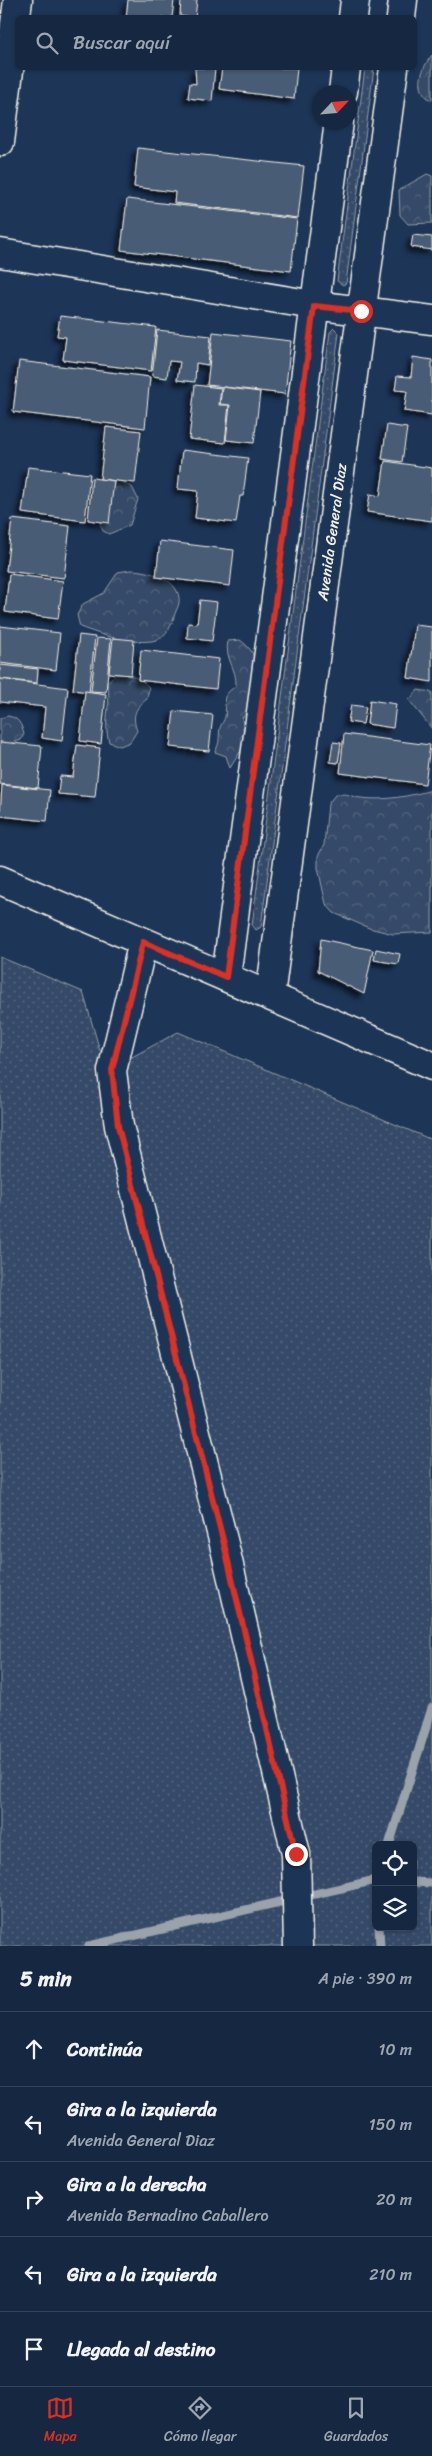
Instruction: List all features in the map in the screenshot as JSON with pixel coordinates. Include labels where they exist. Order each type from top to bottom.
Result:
[{"type":"street","points":[[16,15],[18,0]]},
{"type":"street","points":[[353,15],[355,0]]},
{"type":"street","points":[[401,15],[403,0]]},
{"type":"street","points":[[0,142],[15,24]]},
{"type":"street","points":[[344,85],[346,70]]},
{"type":"street","name":"Avenida General Diaz","points":[[270,996],[394,70]]},
{"type":"street","points":[[226,977],[338,130]]},
{"type":"street","points":[[0,253],[314,306],[432,320]]},
{"type":"street","points":[[0,880],[432,1066]]},
{"type":"street","points":[[143,942],[112,1070],[118,1126],[224,1544],[296,1854],[298,1946]]},
{"type":"green space","points":[[432,55],[431,100],[425,96],[422,90],[421,78],[425,66]]},
{"type":"green space","points":[[365,70],[374,70],[346,283],[343,285],[337,281]]},
{"type":"green space","points":[[427,174],[432,176],[432,223],[408,224],[400,215],[399,190]]},
{"type":"green space","points":[[334,328],[339,333],[261,927],[256,930],[252,925],[330,332]]},
{"type":"green space","points":[[114,479],[132,487],[138,499],[130,525],[109,534],[103,531],[100,524],[109,483]]},
{"type":"green space","points":[[130,570],[154,574],[169,582],[175,588],[179,603],[171,625],[166,632],[156,640],[143,642],[106,636],[80,627],[77,615],[83,604],[104,593],[118,572]]},
{"type":"green space","points":[[240,640],[253,654],[254,659],[251,682],[252,700],[250,707],[242,718],[245,744],[230,768],[226,756],[215,752],[219,742],[220,728],[225,717],[224,700],[230,690],[236,686],[235,673],[228,653],[228,641]]},
{"type":"green space","points":[[116,674],[134,677],[149,687],[147,699],[139,706],[135,713],[137,731],[130,742],[120,746],[109,742],[107,733],[109,689],[107,682]]},
{"type":"green space","points":[[418,690],[432,692],[432,729],[409,700]]},
{"type":"green space","points":[[8,716],[15,718],[19,722],[24,734],[21,740],[9,744],[0,742],[0,718]]},
{"type":"green space","points":[[432,790],[432,932],[393,934],[369,928],[334,913],[326,904],[318,868],[318,856],[324,845],[328,804],[335,795],[344,794],[361,798],[379,799],[406,796]]},
{"type":"green space","points":[[0,957],[83,992],[100,1051],[115,1056],[132,1057],[178,1032],[432,1140],[432,1946],[0,1946]]},
{"type":"building","points":[[128,0],[174,0],[172,15],[126,15]]},
{"type":"building","points":[[181,0],[197,0],[195,15],[180,15]]},
{"type":"building","points":[[195,70],[215,70],[212,101],[188,98],[190,83],[196,84]]},
{"type":"building","points":[[222,70],[297,70],[294,99],[219,89]]},
{"type":"building","points":[[138,148],[304,166],[298,218],[174,203],[175,192],[134,187]]},
{"type":"building","points":[[127,199],[297,219],[291,271],[121,250]]},
{"type":"building","points":[[413,235],[432,237],[432,250],[411,247]]},
{"type":"building","points":[[60,316],[156,327],[151,371],[63,360],[66,337],[57,336]]},
{"type":"building","points":[[157,330],[211,336],[208,365],[196,363],[195,382],[177,380],[180,362],[169,361],[167,378],[152,376]]},
{"type":"building","points":[[213,332],[291,341],[285,394],[207,385]]},
{"type":"building","points":[[413,357],[432,360],[432,415],[404,411],[407,391],[395,390],[397,376],[411,377]]},
{"type":"building","points":[[19,361],[150,377],[145,428],[13,412]]},
{"type":"building","points":[[195,385],[221,388],[219,405],[229,405],[225,443],[189,439]]},
{"type":"building","points":[[222,387],[260,392],[254,443],[226,440],[230,405],[220,404]]},
{"type":"building","points":[[387,425],[407,428],[402,462],[382,459]]},
{"type":"building","points":[[106,427],[141,431],[135,483],[100,479]]},
{"type":"building","points":[[182,450],[248,458],[243,496],[240,496],[236,523],[195,518],[198,491],[178,489]]},
{"type":"building","points":[[385,461],[432,468],[432,521],[367,512],[370,494],[380,496]]},
{"type":"building","points":[[28,467],[90,474],[85,521],[22,513]]},
{"type":"building","points":[[92,478],[114,481],[109,523],[88,520]]},
{"type":"building","points":[[12,519],[70,526],[64,578],[6,571]]},
{"type":"building","points":[[160,541],[234,550],[230,586],[156,577]]},
{"type":"building","points":[[9,574],[63,581],[58,619],[5,612]]},
{"type":"building","points":[[200,600],[217,602],[212,641],[187,638],[188,623],[197,624]]},
{"type":"building","points":[[415,625],[432,627],[432,682],[408,678]]},
{"type":"building","points":[[0,626],[60,633],[56,670],[0,663]]},
{"type":"building","points":[[79,635],[95,637],[89,692],[73,690]]},
{"type":"building","points":[[97,638],[111,639],[106,692],[91,691]]},
{"type":"building","points":[[113,638],[134,640],[131,675],[109,673]]},
{"type":"building","points":[[141,650],[219,659],[216,689],[138,680]]},
{"type":"building","points":[[0,665],[38,669],[37,683],[0,679]]},
{"type":"building","points":[[0,679],[68,688],[62,741],[42,738],[45,707],[0,702]]},
{"type":"building","points":[[85,691],[106,694],[101,744],[80,741]]},
{"type":"building","points":[[370,700],[396,704],[393,728],[367,724]]},
{"type":"building","points":[[351,705],[366,707],[363,724],[348,722]]},
{"type":"building","points":[[174,711],[213,715],[209,751],[170,747]]},
{"type":"building","points":[[344,734],[430,745],[425,784],[340,773]]},
{"type":"building","points":[[0,742],[42,746],[38,788],[0,784]]},
{"type":"building","points":[[333,742],[341,743],[338,763],[330,762]]},
{"type":"building","points":[[77,745],[100,748],[95,797],[58,794],[60,776],[73,777]]},
{"type":"building","points":[[2,785],[50,790],[47,821],[0,816]]},
{"type":"building","points":[[321,939],[373,950],[364,994],[318,971]]},
{"type":"building","points":[[376,949],[400,954],[398,964],[374,960]]},
{"type":"waterway","points":[[390,1841],[432,1708]]},
{"type":"waterway","points":[[89,1946],[372,1881]]},
{"type":"waterway","points":[[417,1882],[432,1883]]},
{"type":"waterway","points":[[379,1931],[380,1946]]},
{"type":"route","points":[[296,1854],[224,1544],[118,1126],[112,1070],[143,942],[226,977],[314,306],[361,311]]}]
